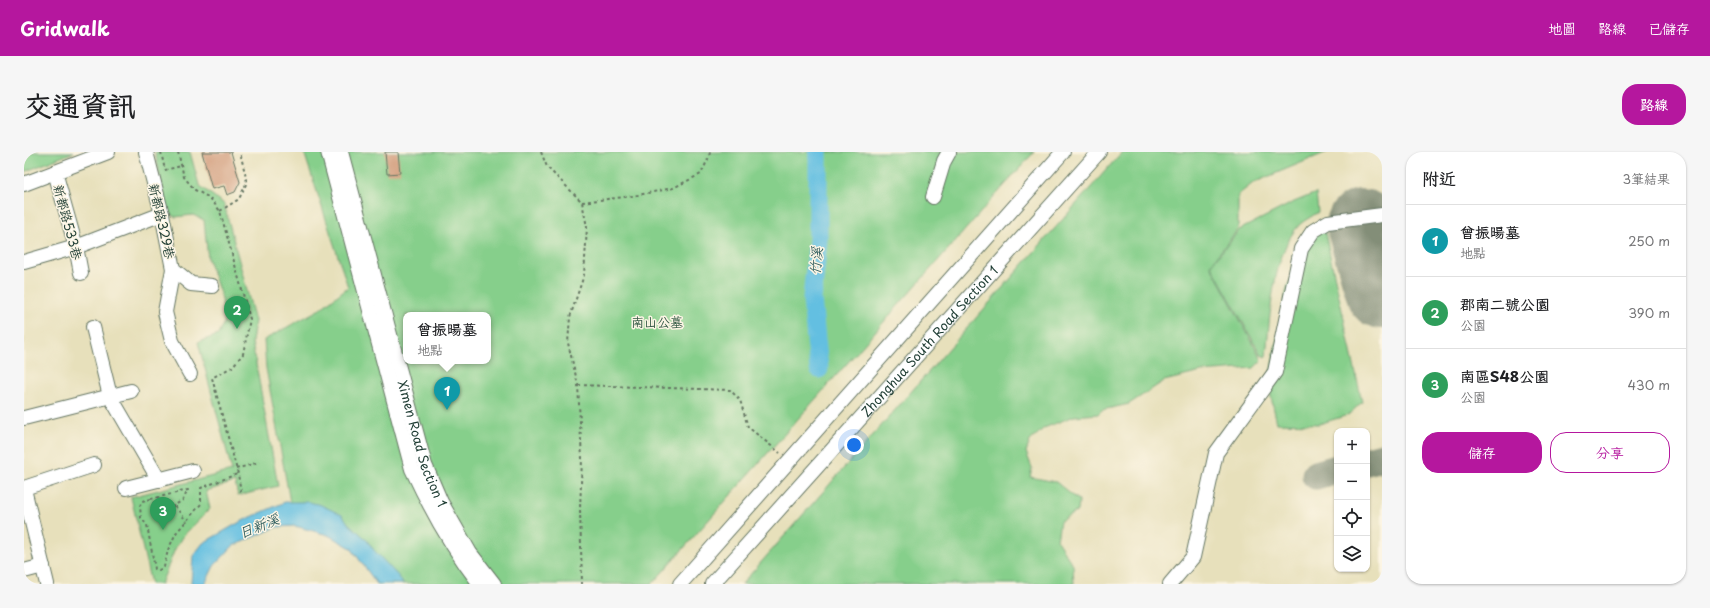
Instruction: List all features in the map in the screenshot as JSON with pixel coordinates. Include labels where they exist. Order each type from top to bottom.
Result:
[{"type":"street","points":[[24,184],[108,152]]},
{"type":"street","name":"新都路329巷","points":[[146,152],[162,214],[173,270],[191,284],[212,286]]},
{"type":"street","name":"Ximen Road Section 1","points":[[328,152],[412,468],[431,509],[460,559],[480,584]]},
{"type":"street","name":"Ximen Road Section 1","points":[[341,152],[425,465],[441,502],[470,553],[494,584]]},
{"type":"street","points":[[933,197],[944,161],[950,152]]},
{"type":"street","name":"Zhonghua South Road Section 1","points":[[680,584],[1063,152]]},
{"type":"street","name":"Zhonghua South Road Section 1","points":[[712,584],[1099,152]]},
{"type":"street","name":"新都路533巷","points":[[55,172],[76,248],[81,272]]},
{"type":"street","points":[[24,262],[76,248],[162,214]]},
{"type":"street","points":[[1170,584],[1193,557],[1216,453],[1275,372],[1301,249],[1313,231],[1328,222],[1382,215]]},
{"type":"street","points":[[173,270],[165,312],[172,341],[190,374]]},
{"type":"street","points":[[93,327],[110,396],[158,480]]},
{"type":"street","points":[[24,418],[131,391]]},
{"type":"street","points":[[47,584],[25,495],[94,465]]},
{"type":"street","points":[[126,488],[193,471]]},
{"type":"street","points":[[24,571],[43,566]]},
{"type":"path","points":[[161,152],[165,170],[181,166]]},
{"type":"path","points":[[178,152],[184,177],[195,190],[210,198],[220,212],[250,319],[243,354],[232,367],[212,378],[238,474],[241,492]]},
{"type":"path","points":[[220,212],[239,199],[247,182],[240,152]]},
{"type":"path","points":[[541,152],[547,167],[582,202],[587,227],[584,275],[570,317],[568,343],[578,385],[582,460],[580,509],[582,584]]},
{"type":"path","points":[[582,202],[633,196],[673,188],[701,174],[710,152]]},
{"type":"path","points":[[578,385],[730,390],[740,400],[748,427],[790,460]]},
{"type":"path","points":[[236,469],[259,462]]},
{"type":"path","points":[[187,522],[173,506],[183,500],[188,490],[142,501],[140,506],[142,518],[148,525],[156,569],[159,570],[164,567],[168,550],[176,533],[187,522],[201,504],[201,488],[238,474]]},
{"type":"path","points":[[151,499],[155,504]]},
{"type":"green space","points":[[24,152],[74,152],[24,172]]},
{"type":"green space","points":[[155,152],[190,152],[199,185],[224,204],[255,321],[252,342],[278,486],[238,496],[235,482],[206,491],[210,509],[182,537],[175,549],[161,584],[151,584],[131,497],[232,471],[198,342],[218,335],[224,322],[222,299],[208,259],[204,220],[193,215],[175,217],[167,211]]},
{"type":"green space","name":"南山公墓","points":[[304,152],[1034,152],[652,584],[391,584],[359,541],[292,513],[266,368],[264,340],[320,309],[348,287]]},
{"type":"green space","points":[[1122,152],[1327,152],[1253,183],[1238,195],[1238,229],[1210,265],[1262,360],[1254,368],[1201,372],[1164,381],[1129,404],[1102,410],[1098,414],[1074,416],[1044,428],[1030,441],[1026,452],[1032,468],[1030,477],[1056,482],[1079,501],[1078,511],[1060,521],[1057,541],[1073,565],[1074,584],[742,584]]},
{"type":"green space","points":[[1316,193],[1318,212],[1300,224],[1291,236],[1283,252],[1271,305],[1266,357],[1261,355],[1211,265],[1239,230],[1294,202]]},
{"type":"green space","points":[[1323,223],[1362,402],[1348,415],[1319,424],[1277,423],[1268,384],[1287,287]]},
{"type":"water","name":"日新溪","points":[[285,502],[309,502],[321,505],[342,515],[349,524],[366,539],[373,549],[399,577],[403,584],[377,584],[351,548],[328,535],[295,526],[277,527],[233,546],[214,566],[205,584],[191,584],[193,556],[203,543],[240,522]]},
{"type":"building","points":[[202,152],[231,152],[240,182],[235,192],[227,195],[224,186],[212,189]]},
{"type":"building","points":[[385,152],[398,152],[400,173],[387,174]]},
{"type":"waterway","name":"竹溪","points":[[818,152],[818,240],[812,299],[819,369]]},
{"type":"taxiway","points":[[1370,460],[1382,457]]},
{"type":"taxiway","points":[[1316,475],[1334,470]]},
{"type":"runway","points":[[1362,225],[1382,293]]},
{"type":"place","name":"郡南二號公園","points":[[237,329]]},
{"type":"place","name":"曾振暘墓","points":[[447,410]]},
{"type":"place","name":"南區S48公園","points":[[163,530]]}]
